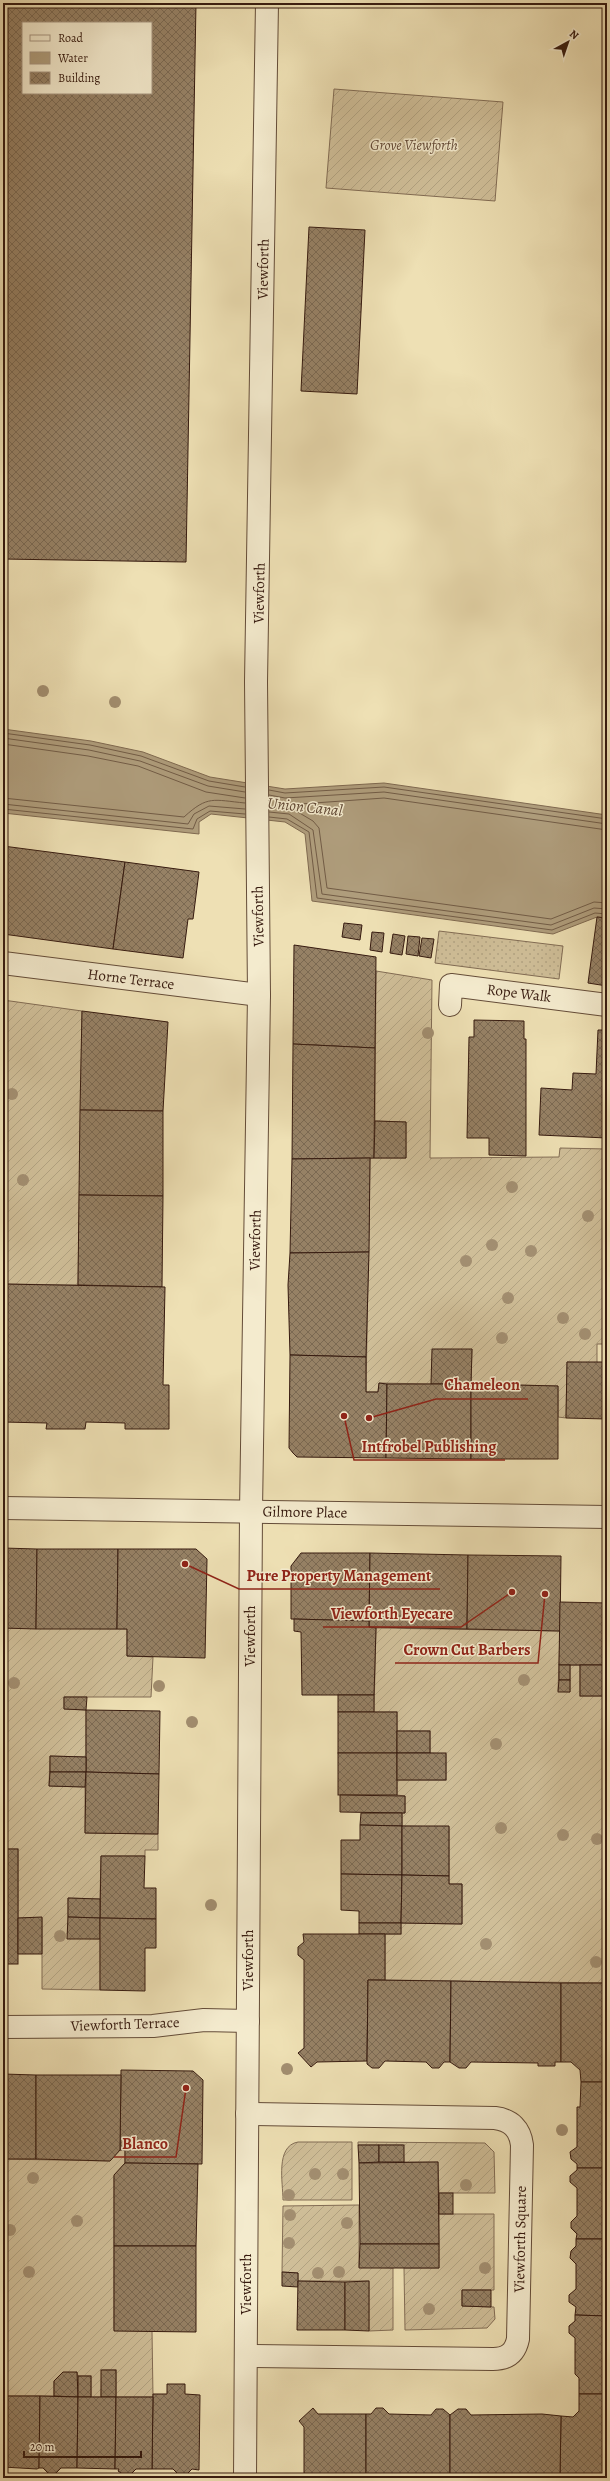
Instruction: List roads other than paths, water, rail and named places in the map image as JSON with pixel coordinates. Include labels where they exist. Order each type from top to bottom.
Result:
[{"type":"street","name":"Viewforth","points":[[245,2478],[251,1511],[259,995],[257,936],[257,733],[267,3]]},
{"type":"street","name":"Horne Terrace","points":[[3,963],[259,995]]},
{"type":"street","name":"Rope Walk","points":[[450,1005],[451,985],[607,1005]]},
{"type":"street","name":"Gilmore Place","points":[[3,1508],[607,1517]]},
{"type":"street","name":"Viewforth Terrace","points":[[3,2026],[153,2026],[204,2020],[248,2021]]},
{"type":"street","name":"Viewforth Square","points":[[246,2356],[493,2359],[509,2355],[515,2348],[518,2339],[522,2145],[520,2133],[512,2124],[495,2118],[247,2114]]},
{"type":"water","name":"Union Canal","points":[[3,729],[91,741],[143,752],[210,777],[285,789],[384,783],[607,815],[607,918],[597,917],[553,934],[312,901],[305,834],[285,822],[211,814],[199,822],[199,834],[3,813]]},
{"type":"place","name":"Intfrobel Publishing","points":[[344,1416]]},
{"type":"place","name":"Chameleon","points":[[369,1418]]},
{"type":"place","name":"Pure Property Management","points":[[185,1564]]},
{"type":"place","name":"Viewforth Eyecare","points":[[512,1592]]},
{"type":"place","name":"Crown Cut Barbers","points":[[545,1594]]},
{"type":"place","name":"Blanco","points":[[186,2088]]},
{"type":"park label","name":"Grove Viewforth","points":[[414,145]]}]
